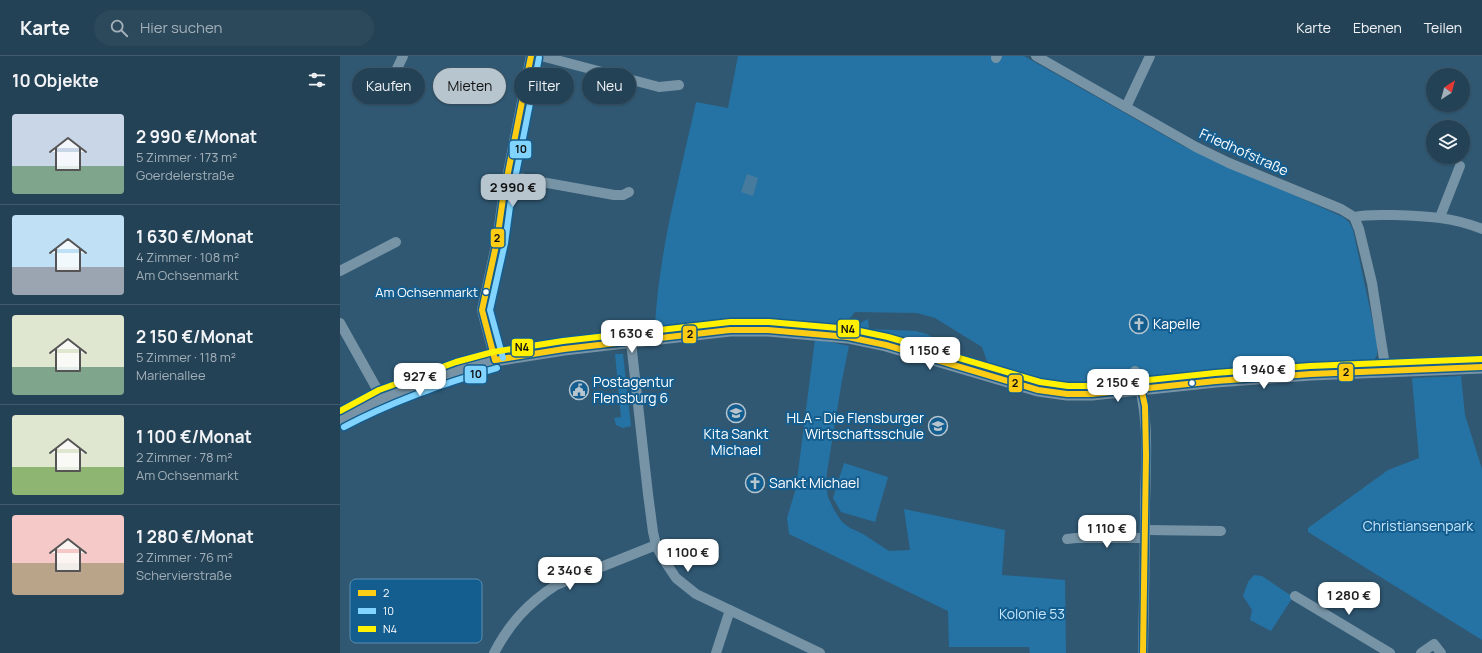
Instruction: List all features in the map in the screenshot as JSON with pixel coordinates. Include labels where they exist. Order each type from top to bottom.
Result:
[{"type":"main road","points":[[340,420],[382,398],[459,370],[495,360],[564,349],[730,330],[768,330],[848,337],[886,345],[1038,390],[1067,394],[1092,394],[1141,388],[1303,375],[1482,367]]},
{"type":"street","points":[[397,68],[403,56]]},
{"type":"street","points":[[495,360],[482,310],[497,241],[531,56]]},
{"type":"street","points":[[541,56],[659,87],[679,85]]},
{"type":"street","name":"Friedhofstraße","points":[[1036,56],[1170,133],[1229,163],[1341,209],[1354,217]]},
{"type":"street","points":[[1126,107],[1150,56]]},
{"type":"street","points":[[1440,217],[1460,166]]},
{"type":"street","points":[[508,176],[614,195],[623,195],[629,192]]},
{"type":"street","points":[[1386,372],[1372,283],[1359,229],[1354,217],[1374,214],[1440,217],[1456,220],[1482,229]]},
{"type":"street","points":[[340,271],[396,242]]},
{"type":"street","points":[[340,323],[382,398]]},
{"type":"street","points":[[631,342],[648,494],[656,545],[669,568],[686,587],[820,653]]},
{"type":"street","points":[[1135,371],[1141,388],[1145,413],[1143,653]]},
{"type":"street","points":[[1067,539],[1221,531]]},
{"type":"street","points":[[494,653],[506,632],[525,609],[556,585],[656,545]]},
{"type":"street","points":[[1295,596],[1390,653]]},
{"type":"street","points":[[716,653],[730,610]]},
{"type":"street","points":[[1421,653],[1434,644],[1441,653]]},
{"type":"green space","points":[[738,56],[1024,56],[1183,146],[1343,217],[1349,222],[1353,230],[1377,342],[1377,355],[1372,364],[1239,371],[1154,378],[1143,376],[1067,384],[1038,381],[989,367],[982,347],[935,318],[917,313],[855,312],[842,328],[828,326],[823,322],[770,320],[767,324],[655,326],[657,298],[666,241],[696,102],[728,108]]},
{"type":"green space","points":[[868,319],[869,329],[916,331],[927,334],[973,362],[859,330],[860,324]]},
{"type":"green space","name":"Kolonie 53","points":[[815,339],[849,346],[842,380],[826,485],[828,497],[842,522],[889,551],[910,550],[904,509],[1005,530],[1002,575],[1065,580],[1066,653],[1030,653],[1029,647],[949,647],[948,611],[789,534],[787,518],[796,488]]},
{"type":"green space","points":[[615,354],[623,354],[631,426],[623,428],[616,425],[614,418],[621,417]]},
{"type":"green space","name":"Christiansenpark","points":[[1461,376],[1465,415],[1482,469],[1482,640],[1308,532],[1308,528],[1388,470],[1419,458],[1412,378]]},
{"type":"green space","points":[[844,463],[888,477],[875,522],[841,512],[833,498]]},
{"type":"green space","points":[[1254,575],[1262,576],[1293,597],[1271,631],[1250,620],[1252,610],[1243,596],[1248,582]]},
{"type":"shaded area","points":[[747,174],[758,178],[753,196],[741,192]]},
{"type":"transit line","name":"2","points":[[495,360],[482,310],[497,241],[503,198],[531,56]]},
{"type":"transit line","name":"10","points":[[503,358],[490,310],[505,243],[511,199],[539,58]]},
{"type":"transit line","name":"N4","points":[[340,411],[379,390],[456,362],[493,352],[563,341],[730,322],[769,322],[850,329],[888,337],[1040,382],[1068,386],[1092,386],[1215,373],[1310,366],[1482,359]]},
{"type":"transit line","name":"2","points":[[495,360],[564,349],[730,330],[768,330],[848,337],[886,345],[1038,390],[1067,394],[1092,394],[1216,381],[1311,374],[1482,367]]},
{"type":"transit line","name":"10","points":[[344,427],[419,393],[497,368]]},
{"type":"transit line","name":"2","points":[[1141,388],[1145,406],[1146,455],[1143,653]]},
{"type":"place","name":"Am Ochsenmarkt","points":[[486,292]]},
{"type":"place","name":"Kapelle","points":[[1139,324]]},
{"type":"place","name":"Postagentur Flensburg 6","points":[[579,390]]},
{"type":"place","name":"Kita Sankt Michael","points":[[736,413]]},
{"type":"place","name":"HLA - Die Flensburger Wirtschaftsschule","points":[[938,426]]},
{"type":"place","name":"Sankt Michael","points":[[755,483]]}]
